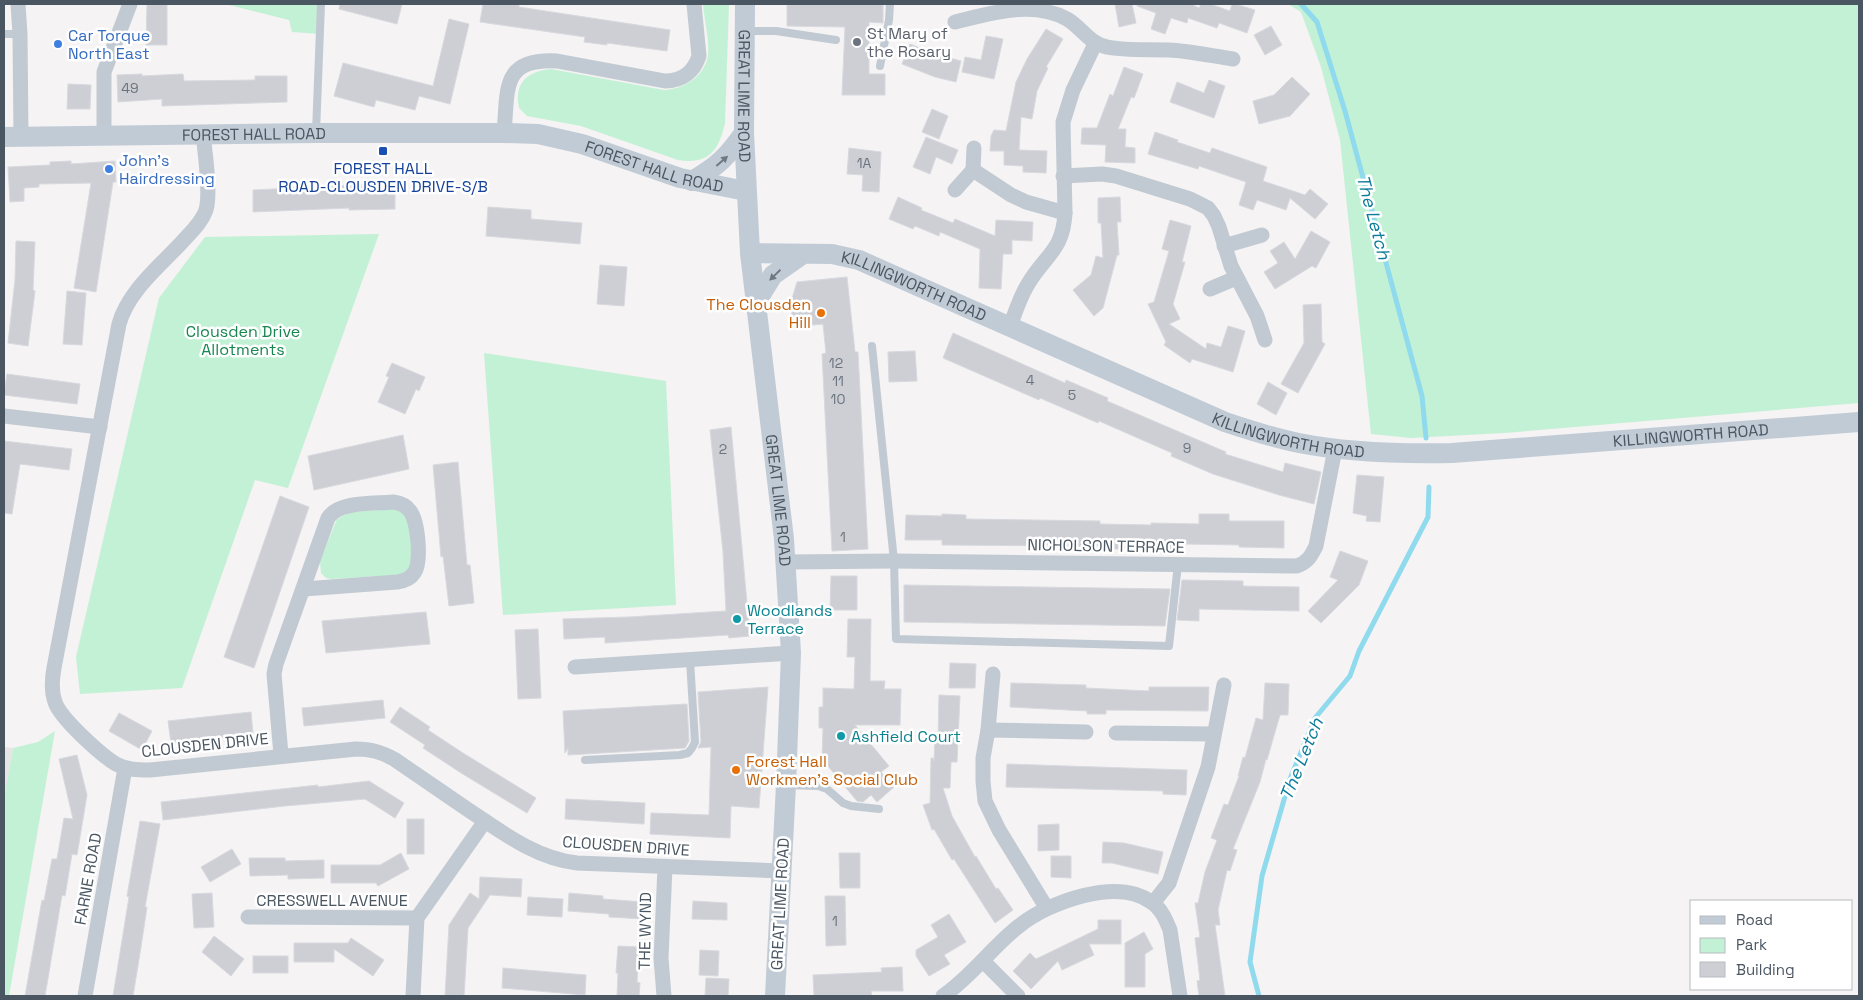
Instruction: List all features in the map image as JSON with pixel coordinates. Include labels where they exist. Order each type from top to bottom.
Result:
[{"type":"main road","name":"GREAT LIME ROAD","points":[[745,4],[744,133],[750,253],[786,562],[791,653],[775,996]]},
{"type":"main road","name":"FOREST HALL ROAD","points":[[12,136],[316,133],[538,134],[559,138],[692,180],[746,191]]},
{"type":"main road","points":[[692,180],[720,163],[730,154],[744,133]]},
{"type":"main road","name":"KILLINGWORTH ROAD","points":[[750,253],[832,254],[859,260],[1225,422],[1298,443],[1335,449],[1404,453],[1452,453],[1859,422]]},
{"type":"main road","points":[[755,304],[773,275],[803,254]]},
{"type":"street","points":[[12,136],[20,34],[18,4]]},
{"type":"street","points":[[104,135],[104,72],[130,4]]},
{"type":"street","points":[[504,133],[510,78],[515,71],[529,63],[545,60],[558,61],[664,81],[680,79],[697,62],[699,56],[694,4]]},
{"type":"street","points":[[955,22],[985,9],[1042,9],[1067,19],[1080,28],[1095,44],[1108,47],[1172,50],[1233,59]]},
{"type":"street","points":[[1010,327],[1028,283],[1054,251],[1061,239],[1065,213],[1062,137],[1067,107],[1095,44]]},
{"type":"street","name":"CLOUSDEN DRIVE","points":[[203,134],[207,194],[206,211],[196,226],[135,292],[126,305],[119,324],[54,668],[52,692],[58,711],[109,758],[132,770],[150,770],[281,755],[356,749],[382,752],[535,852],[558,860],[577,863],[781,871]]},
{"type":"street","points":[[955,190],[973,170],[974,148]]},
{"type":"street","points":[[973,170],[1011,195],[1026,202],[1065,213]]},
{"type":"street","points":[[1063,176],[1102,174],[1116,176],[1190,199],[1208,208],[1219,227],[1236,278],[1257,316],[1265,340]]},
{"type":"street","points":[[1224,246],[1262,235]]},
{"type":"street","points":[[1210,289],[1236,278]]},
{"type":"street","points":[[4,416],[100,427]]},
{"type":"street","name":"NICHOLSON TERRACE","points":[[786,562],[894,561],[1297,566],[1306,562],[1316,546],[1335,449]]},
{"type":"street","points":[[281,755],[274,674],[328,518],[336,510],[347,506],[393,502],[400,503],[410,511],[416,523],[419,558],[416,570],[410,578],[397,582],[304,589]]},
{"type":"street","points":[[576,667],[791,653]]},
{"type":"street","points":[[994,674],[983,758],[982,781],[985,801],[999,830],[1046,908]]},
{"type":"street","points":[[1153,902],[1169,883],[1208,767],[1224,686]]},
{"type":"street","points":[[988,730],[1086,732]]},
{"type":"street","points":[[1116,734],[1214,734]]},
{"type":"street","name":"FARNE ROAD","points":[[85,996],[125,768]]},
{"type":"street","name":"CRESSWELL AVENUE","points":[[413,996],[417,918],[485,821]]},
{"type":"street","name":"THE WYND","points":[[664,996],[660,958],[665,867]]},
{"type":"street","points":[[943,996],[959,985],[1019,925],[1046,908],[1079,897],[1122,891],[1142,896],[1153,902],[1163,916],[1170,930],[1180,996]]},
{"type":"street","name":"CRESSWELL AVENUE","points":[[248,918],[417,918]]},
{"type":"street","points":[[983,961],[1018,996]]},
{"type":"lane","points":[[316,133],[321,4]]},
{"type":"lane","points":[[880,66],[889,20],[890,4]]},
{"type":"lane","points":[[744,31],[776,31],[836,40]]},
{"type":"lane","points":[[4,34],[20,34]]},
{"type":"lane","points":[[872,346],[894,561],[896,639],[1169,646],[1178,564]]},
{"type":"lane","points":[[585,760],[669,756],[688,753],[695,742],[690,660]]},
{"type":"lane","points":[[786,785],[818,786],[827,789],[843,803],[879,810]]},
{"type":"shaded area","points":[[4,747],[13,748],[4,798]]},
{"type":"green space","points":[[225,4],[323,4],[320,34],[292,32],[289,20]]},
{"type":"green space","points":[[703,4],[729,4],[725,123],[723,133],[716,148],[705,158],[689,161],[678,160],[581,126],[527,116],[519,108],[519,92],[524,80],[535,72],[543,70],[551,69],[664,90],[686,84],[698,76],[708,56],[708,37]]},
{"type":"green space","points":[[1288,4],[1859,4],[1859,403],[1504,433],[1411,438],[1371,434],[1340,140],[1321,67],[1301,12]]},
{"type":"green space","name":"Clousden Drive Allotments","points":[[379,234],[288,488],[255,480],[182,688],[80,694],[76,657],[159,298],[205,237]]},
{"type":"green space","points":[[484,353],[666,381],[676,605],[503,615]]},
{"type":"green space","points":[[393,509],[404,514],[410,531],[412,559],[406,571],[399,575],[331,579],[326,578],[321,573],[320,561],[337,519],[351,512]]},
{"type":"green space","points":[[55,731],[9,996],[4,996],[4,798],[13,748],[38,742]]},
{"type":"building","points":[[147,4],[167,4],[167,45],[146,45]]},
{"type":"building","points":[[340,4],[402,4],[397,24],[339,9]]},
{"type":"building","points":[[483,4],[519,5],[519,7],[670,30],[667,51],[584,42],[585,37],[480,22]]},
{"type":"building","name":"St Mary of the Rosary","points":[[787,4],[883,4],[883,23],[869,22],[869,74],[885,74],[885,95],[842,95],[845,27],[787,26]]},
{"type":"building","points":[[1115,4],[1132,4],[1136,23],[1119,27]]},
{"type":"building","points":[[1138,4],[1193,4],[1199,8],[1201,4],[1210,4],[1230,11],[1232,4],[1235,4],[1255,10],[1247,33],[1219,23],[1217,28],[1188,18],[1187,23],[1171,18],[1165,34],[1151,29],[1156,13],[1137,6]]},
{"type":"building","points":[[449,19],[469,24],[450,104],[419,96],[415,110],[376,100],[374,107],[334,96],[343,63],[433,86]]},
{"type":"building","points":[[1271,26],[1282,45],[1265,55],[1254,35]]},
{"type":"building","points":[[1046,29],[1063,39],[1046,67],[1048,68],[1037,91],[1032,119],[1021,117],[1019,150],[1047,151],[1046,173],[1023,172],[1023,166],[1004,165],[1004,151],[990,151],[991,136],[994,130],[1006,131],[1016,82],[1027,59]]},
{"type":"building","points":[[986,36],[1003,39],[994,79],[962,72],[965,57],[981,60]]},
{"type":"building","points":[[910,44],[935,54],[961,61],[956,82],[935,77],[902,64]]},
{"type":"building","points":[[1124,67],[1143,74],[1134,98],[1131,97],[1118,129],[1126,129],[1125,147],[1135,148],[1135,163],[1105,162],[1106,145],[1081,144],[1082,128],[1097,128],[1110,94],[1113,96]]},
{"type":"building","points":[[142,74],[142,76],[183,74],[184,81],[255,80],[255,76],[287,76],[287,102],[162,106],[162,99],[118,102],[117,75]]},
{"type":"building","points":[[1292,77],[1310,94],[1290,116],[1259,124],[1253,101],[1274,95]]},
{"type":"building","points":[[1209,80],[1225,86],[1214,118],[1170,102],[1177,82],[1204,93]]},
{"type":"building","points":[[68,84],[91,85],[90,109],[67,109]]},
{"type":"building","points":[[932,109],[948,116],[939,139],[922,132]]},
{"type":"building","points":[[1155,132],[1210,153],[1212,148],[1267,167],[1263,181],[1305,195],[1310,189],[1328,204],[1315,219],[1290,198],[1286,210],[1257,200],[1253,210],[1239,205],[1246,182],[1199,166],[1198,169],[1148,154]]},
{"type":"building","points":[[926,137],[958,150],[952,164],[936,157],[930,174],[913,167]]},
{"type":"building","points":[[849,148],[881,152],[879,192],[862,191],[863,175],[847,174]]},
{"type":"building","points":[[71,161],[71,164],[115,161],[116,182],[113,182],[96,292],[74,288],[91,183],[39,184],[39,187],[24,188],[24,201],[10,202],[8,167],[50,165],[50,162]]},
{"type":"building","points":[[395,183],[395,209],[349,210],[349,208],[253,212],[253,190]]},
{"type":"building","points":[[898,197],[922,208],[921,210],[953,223],[955,219],[995,236],[996,220],[1033,222],[1032,241],[1012,240],[1012,254],[1003,254],[1001,289],[979,288],[980,249],[940,232],[939,236],[915,226],[913,229],[889,219]]},
{"type":"building","points":[[1120,197],[1121,222],[1117,222],[1119,255],[1117,255],[1103,308],[1094,316],[1073,290],[1091,275],[1096,256],[1103,258],[1101,223],[1098,223],[1098,198]]},
{"type":"building","points":[[488,207],[531,210],[531,219],[582,223],[580,244],[486,236]]},
{"type":"building","points":[[1170,220],[1191,226],[1182,262],[1185,262],[1173,304],[1180,319],[1169,324],[1206,349],[1207,343],[1221,347],[1228,326],[1245,331],[1233,372],[1192,359],[1190,363],[1164,345],[1166,342],[1148,304],[1154,302],[1169,251],[1162,249]]},
{"type":"building","points":[[1311,231],[1330,242],[1316,268],[1312,266],[1275,289],[1264,272],[1278,263],[1270,251],[1284,242],[1295,259]]},
{"type":"building","points":[[16,241],[35,242],[33,290],[35,291],[28,346],[8,343],[15,280]]},
{"type":"building","points":[[600,265],[627,267],[624,306],[597,304]]},
{"type":"building","points":[[847,277],[855,352],[858,352],[868,549],[832,551],[822,354],[826,353],[823,324],[793,327],[791,302],[797,282]]},
{"type":"building","points":[[67,291],[86,293],[82,345],[63,344]]},
{"type":"building","points":[[1321,304],[1322,342],[1325,344],[1298,393],[1281,384],[1304,343],[1303,305]]},
{"type":"building","points":[[953,333],[1065,383],[1066,380],[1108,398],[1107,401],[1226,452],[1225,454],[1283,472],[1285,463],[1321,472],[1314,504],[1213,474],[1171,456],[1172,453],[1099,421],[1098,423],[1040,398],[1039,400],[943,358]]},
{"type":"building","points":[[915,351],[917,381],[889,382],[888,352]]},
{"type":"building","points":[[392,363],[425,377],[419,391],[416,389],[405,414],[378,402],[389,377],[386,376]]},
{"type":"building","points":[[7,374],[80,384],[77,404],[4,395]]},
{"type":"building","points":[[1268,382],[1287,393],[1276,415],[1257,404]]},
{"type":"building","points":[[731,427],[750,636],[729,638],[728,635],[605,643],[605,637],[564,639],[563,619],[726,611],[723,552],[710,430]]},
{"type":"building","points":[[403,435],[409,469],[314,490],[308,456]]},
{"type":"building","points":[[4,441],[72,449],[69,470],[20,464],[12,514],[4,513]]},
{"type":"building","points":[[458,462],[467,565],[470,565],[474,603],[449,606],[443,556],[441,557],[433,465]]},
{"type":"building","points":[[1357,475],[1384,477],[1380,522],[1366,521],[1367,516],[1353,513]]},
{"type":"building","points":[[280,496],[309,507],[254,668],[224,657]]},
{"type":"building","points":[[942,514],[966,515],[966,519],[1100,521],[1100,524],[1151,525],[1151,523],[1199,524],[1199,514],[1229,514],[1229,521],[1284,521],[1284,548],[1185,544],[1185,549],[1109,549],[1109,547],[942,545],[942,540],[905,540],[906,515],[942,516]]},
{"type":"building","points":[[1340,551],[1368,561],[1359,585],[1321,623],[1308,611],[1338,580],[1330,577]]},
{"type":"building","points":[[831,576],[857,576],[857,610],[830,610]]},
{"type":"building","points":[[1182,580],[1243,581],[1243,586],[1299,587],[1299,611],[1199,609],[1199,621],[1177,620]]},
{"type":"building","points":[[904,585],[1170,589],[1165,626],[904,622]]},
{"type":"building","points":[[426,612],[430,644],[326,653],[322,621]]},
{"type":"building","name":"Ashfield Court","points":[[848,619],[871,619],[870,681],[885,681],[884,689],[901,689],[900,725],[855,725],[889,766],[881,772],[894,787],[877,802],[871,795],[863,802],[857,801],[822,759],[823,728],[819,728],[819,707],[823,707],[823,688],[854,689],[855,657],[847,657]]},
{"type":"building","points":[[538,629],[541,698],[518,699],[515,630]]},
{"type":"building","points":[[950,663],[976,664],[975,688],[949,688]]},
{"type":"building","points":[[1011,683],[1086,685],[1086,688],[1149,691],[1149,687],[1209,687],[1208,711],[1106,710],[1106,714],[1087,714],[1087,711],[1010,707]]},
{"type":"building","points":[[1265,683],[1289,684],[1288,715],[1280,715],[1260,782],[1233,849],[1237,850],[1230,871],[1227,870],[1218,910],[1220,925],[1215,925],[1225,996],[1199,996],[1197,981],[1200,980],[1195,938],[1200,937],[1195,903],[1198,903],[1205,872],[1217,840],[1211,838],[1224,804],[1228,805],[1239,776],[1243,757],[1245,758],[1256,718],[1263,720]]},
{"type":"building","name":"Forest Hall Workmen's Social Club","points":[[768,687],[759,808],[731,806],[730,838],[650,834],[651,813],[709,815],[711,747],[698,748],[701,742],[698,692]]},
{"type":"building","points":[[939,695],[960,696],[957,762],[951,762],[950,788],[943,788],[952,816],[975,857],[996,889],[998,888],[1013,910],[995,923],[954,859],[952,860],[934,829],[932,830],[923,805],[930,803],[931,758],[934,761],[935,738],[938,738]]},
{"type":"building","points":[[383,700],[385,718],[304,726],[302,708]]},
{"type":"building","points":[[687,704],[689,741],[685,748],[568,755],[568,748],[565,753],[563,711]]},
{"type":"building","points":[[400,707],[430,727],[428,730],[536,798],[527,813],[423,748],[425,745],[390,722]]},
{"type":"building","points":[[251,712],[253,734],[171,743],[168,721]]},
{"type":"building","points":[[119,713],[152,731],[142,750],[109,731]]},
{"type":"building","points":[[77,755],[87,795],[77,855],[72,854],[65,896],[62,895],[45,996],[25,996],[42,900],[44,901],[52,859],[57,859],[64,818],[73,819],[59,759]]},
{"type":"building","points":[[1007,764],[1187,770],[1186,795],[1163,794],[1163,791],[1006,787]]},
{"type":"building","points":[[369,781],[404,803],[395,818],[365,799],[163,820],[161,802]]},
{"type":"building","points":[[566,799],[645,803],[644,824],[565,819]]},
{"type":"building","points":[[407,819],[424,819],[424,854],[407,854]]},
{"type":"building","points":[[140,821],[160,824],[145,907],[147,907],[133,996],[113,996],[129,897],[127,896]]},
{"type":"building","points":[[1059,824],[1059,850],[1038,851],[1038,825]]},
{"type":"building","points":[[1103,842],[1124,843],[1163,852],[1158,874],[1112,863],[1102,863]]},
{"type":"building","points":[[232,849],[241,864],[210,882],[201,867]]},
{"type":"building","points":[[401,853],[409,869],[378,886],[376,883],[331,883],[331,865],[380,865]]},
{"type":"building","points":[[839,853],[860,853],[860,888],[840,888]]},
{"type":"building","points":[[1051,856],[1071,856],[1071,878],[1051,877]]},
{"type":"building","points":[[249,858],[285,858],[285,861],[324,860],[324,878],[288,879],[288,875],[250,876]]},
{"type":"building","points":[[480,877],[522,879],[521,897],[490,895],[468,928],[464,996],[445,996],[449,925],[470,893],[479,899]]},
{"type":"building","points":[[212,893],[214,927],[194,928],[192,894]]},
{"type":"building","points":[[569,893],[603,896],[603,899],[644,902],[643,919],[609,917],[609,914],[568,911]]},
{"type":"building","points":[[825,896],[845,896],[846,945],[826,946]]},
{"type":"building","points":[[528,897],[563,899],[562,917],[527,915]]},
{"type":"building","points":[[693,901],[727,903],[727,920],[692,919]]},
{"type":"building","points":[[949,914],[966,942],[944,955],[950,964],[929,976],[916,956],[916,950],[938,937],[931,925]]},
{"type":"building","points":[[1098,920],[1121,920],[1121,944],[1089,944],[1094,955],[1062,970],[1058,961],[1031,989],[1013,971],[1030,953],[1036,959],[1098,929]]},
{"type":"building","points":[[1144,932],[1153,949],[1145,954],[1145,987],[1125,987],[1125,943]]},
{"type":"building","points":[[214,936],[244,959],[231,976],[202,952]]},
{"type":"building","points":[[351,938],[384,960],[373,976],[334,949],[334,962],[294,962],[294,943],[348,943]]},
{"type":"building","points":[[618,946],[639,947],[637,982],[640,983],[639,996],[617,996]]},
{"type":"building","points":[[700,950],[719,951],[718,976],[699,975]]},
{"type":"building","points":[[253,956],[288,956],[288,973],[253,973]]},
{"type":"building","points":[[902,967],[903,991],[871,991],[872,996],[814,996],[813,975],[882,972],[881,968]]},
{"type":"building","points":[[503,968],[586,975],[585,995],[502,988]]},
{"type":"building","points":[[706,978],[729,979],[728,996],[705,996]]},
{"type":"waterway","name":"The Letch","points":[[1301,4],[1317,22],[1345,111],[1422,396],[1426,438]]},
{"type":"waterway","name":"The Letch","points":[[1259,996],[1250,962],[1262,876],[1290,779],[1315,718],[1350,676],[1359,651],[1428,517],[1429,487]]},
{"type":"place","name":"St Mary of the Rosary","points":[[857,42]]},
{"type":"place","name":"Car Torque North East","points":[[58,44]]},
{"type":"place","name":"FOREST HALL ROAD-CLOUSDEN DRIVE-S/B","points":[[383,151]]},
{"type":"place","name":"John’s Hairdressing","points":[[109,169]]},
{"type":"place","name":"The Clousden Hill","points":[[821,313]]},
{"type":"place","name":"Woodlands Terrace","points":[[737,619]]},
{"type":"place","name":"Ashfield Court","points":[[841,736]]},
{"type":"place","name":"Forest Hall Workmen's Social Club","points":[[736,770]]}]
